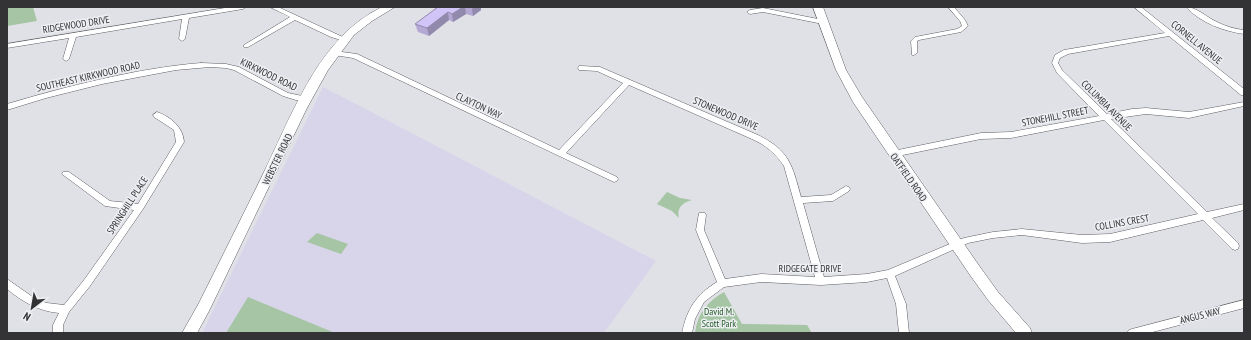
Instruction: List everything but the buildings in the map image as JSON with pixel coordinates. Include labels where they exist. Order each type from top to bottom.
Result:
[{"type":"street","name":"RIDGEWOOD DRIVE","points":[[7,46],[243,7]]},
{"type":"street","points":[[273,7],[333,36],[344,39]]},
{"type":"street","name":"WEBSTER ROAD","points":[[188,333],[204,307],[307,99],[334,53],[344,39],[362,23],[390,7]]},
{"type":"street","name":"OATFIELD ROAD","points":[[818,7],[844,78],[857,99],[956,245],[993,296],[1025,333]]},
{"type":"street","points":[[914,53],[914,41],[916,38],[959,31],[963,29],[965,26],[963,21],[951,7]]},
{"type":"street","name":"CORNELL AVENUE","points":[[1137,7],[1244,93]]},
{"type":"street","points":[[1189,7],[1214,24],[1228,29],[1244,32]]},
{"type":"street","points":[[750,12],[763,10],[824,22]]},
{"type":"street","points":[[182,39],[186,16]]},
{"type":"street","points":[[246,46],[295,17]]},
{"type":"street","points":[[66,59],[74,34]]},
{"type":"street","name":"COLUMBIA AVENUE","points":[[1171,34],[1066,52],[1057,56],[1055,64],[1059,71],[1235,246]]},
{"type":"street","name":"CLAYTON WAY","points":[[334,53],[355,56],[614,179]]},
{"type":"street","name":"KIRKWOOD ROAD","points":[[175,68],[209,65],[226,66],[246,73],[287,96],[307,99]]},
{"type":"street","name":"SOUTHEAST KIRKWOOD ROAD","points":[[7,107],[76,87],[175,68]]},
{"type":"street","name":"STONEWOOD DRIVE","points":[[581,68],[598,69],[749,134],[770,145],[788,166],[821,281]]},
{"type":"street","points":[[560,153],[628,82]]},
{"type":"street","name":"STONEHILL STREET","points":[[893,154],[981,136],[1010,135],[1140,111],[1189,115],[1244,104]]},
{"type":"street","name":"SPRINGHILL PLACE","points":[[58,333],[58,325],[66,309],[87,283],[140,207],[180,142],[181,134],[179,129],[157,115]]},
{"type":"street","points":[[66,174],[108,204],[140,207]]},
{"type":"street","points":[[799,200],[833,198],[846,189]]},
{"type":"street","name":"COLLINS CREST","points":[[956,245],[967,240],[992,235],[1022,232],[1082,239],[1110,238],[1244,207]]},
{"type":"street","points":[[702,215],[700,230],[722,283]]},
{"type":"street","name":"RIDGEGATE DRIVE","points":[[687,333],[690,318],[701,299],[713,288],[722,283],[761,278],[821,281],[867,278],[889,274],[956,245]]},
{"type":"street","points":[[889,274],[894,283],[901,304],[904,333]]},
{"type":"street","points":[[7,283],[33,304],[47,308],[66,309]]},
{"type":"street","name":"ANGUS WAY","points":[[1132,333],[1243,305]]},
{"type":"shaded area","points":[[323,87],[656,261],[604,333],[202,333]]},
{"type":"green space","points":[[7,7],[33,7],[37,21],[7,26]]},
{"type":"green space","points":[[667,192],[680,198],[692,200],[686,202],[679,208],[679,218],[672,211],[657,204]]},
{"type":"green space","points":[[317,233],[348,244],[341,254],[307,242]]},
{"type":"green space","name":"David M. Scott Park","points":[[724,292],[742,324],[807,325],[812,333],[695,333],[698,320],[704,309],[708,304]]},
{"type":"green space","points":[[248,297],[335,333],[226,333]]}]
